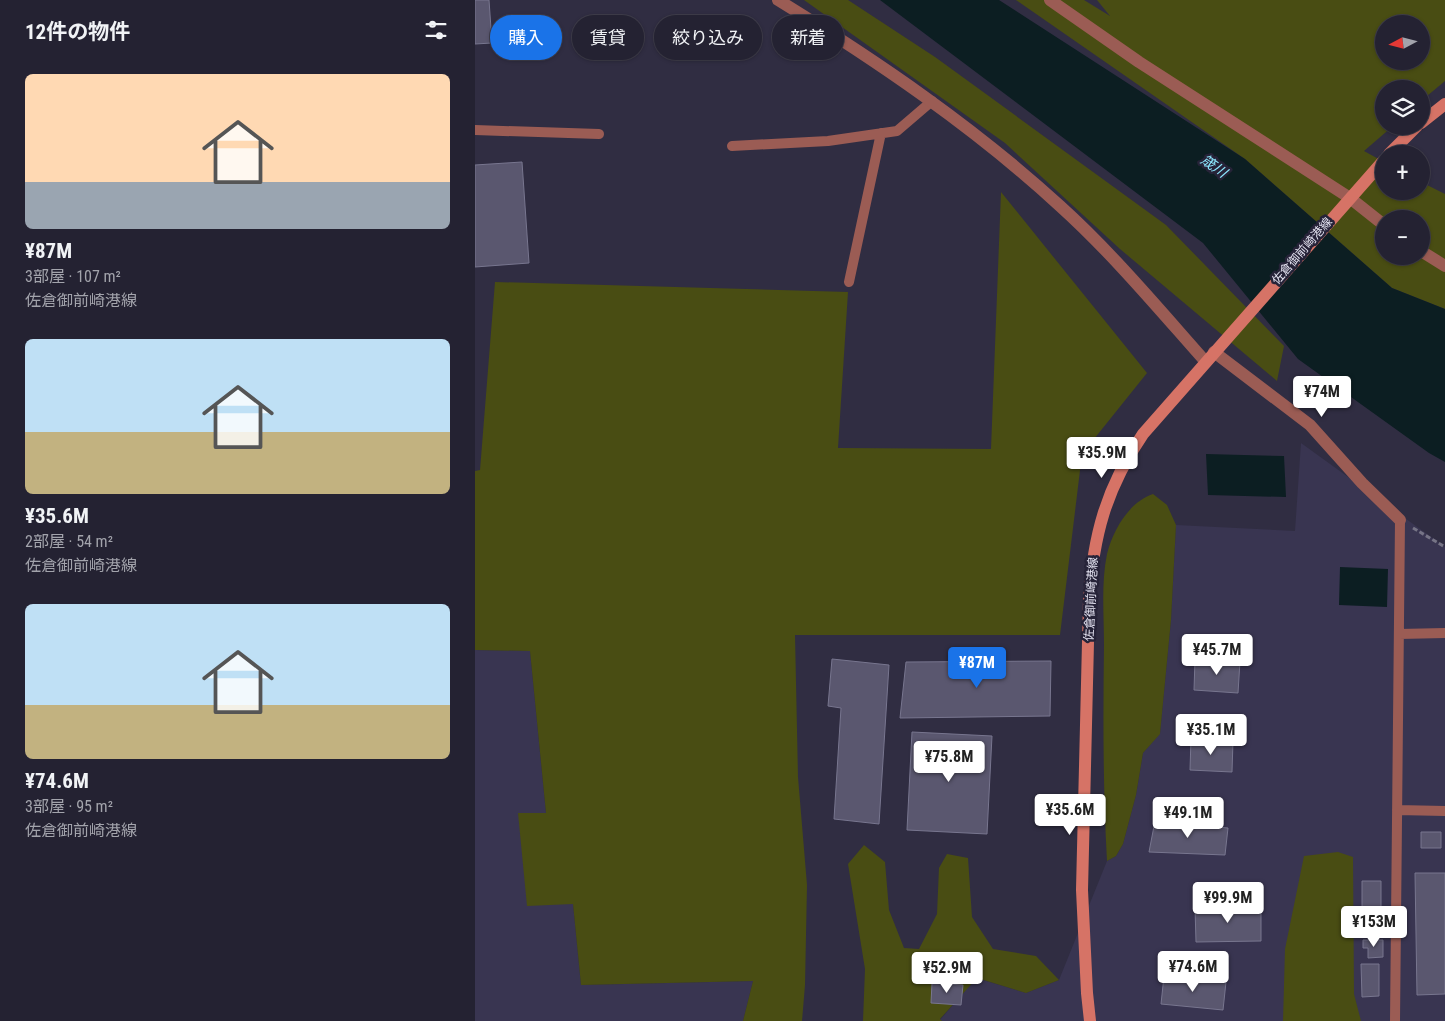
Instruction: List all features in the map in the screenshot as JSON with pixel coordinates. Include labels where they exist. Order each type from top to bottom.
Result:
[{"type":"main road","points":[[1430,116],[1445,104]]},
{"type":"main road","points":[[1398,145],[1408,135]]},
{"type":"main road","name":"佐倉御前崎港線","points":[[1091,1021],[1087,994],[1082,890],[1092,557],[1099,525],[1125,460],[1143,434],[1375,170]]},
{"type":"street","points":[[778,0],[932,102],[981,138],[1061,206],[1210,356],[1310,425],[1400,520]]},
{"type":"street","points":[[1049,0],[1375,219]]},
{"type":"street","points":[[1430,257],[1445,266]]},
{"type":"lane","points":[[732,146],[828,141],[897,130],[932,102]]},
{"type":"lane","points":[[475,130],[599,134]]},
{"type":"lane","points":[[849,282],[881,133]]},
{"type":"lane","points":[[1395,1021],[1400,520]]},
{"type":"lane","points":[[1399,634],[1445,633]]},
{"type":"lane","points":[[1397,810],[1445,811]]},
{"type":"path","points":[[1400,520],[1445,547]]},
{"type":"shaded area","points":[[1301,443],[1445,547],[1445,1021],[940,1020],[976,978],[1026,993],[1059,980],[1107,861],[1116,856],[1123,844],[1136,795],[1143,753],[1160,733],[1171,620],[1176,525],[1295,531]]},
{"type":"shaded area","points":[[475,650],[530,651],[546,813],[518,814],[573,904],[581,985],[753,981],[743,1021],[475,1021]]},
{"type":"green space","points":[[804,0],[848,0],[935,57],[1166,225],[1284,346],[1277,381],[1120,249],[1005,143],[844,28],[844,15],[825,15]]},
{"type":"green space","points":[[1016,0],[1084,0],[1110,16],[1097,0],[1445,0],[1445,81],[1430,94],[1430,80],[1375,80],[1375,135],[1383,135],[1364,151],[1375,157],[1375,200],[1430,200],[1430,186],[1445,194],[1445,309],[1392,288],[1245,159]]},
{"type":"green space","points":[[1001,192],[1147,373],[1082,454],[1060,635],[795,635],[798,777],[807,885],[805,985],[802,1021],[743,1021],[753,981],[581,985],[573,904],[527,906],[518,813],[546,813],[530,651],[475,650],[475,471],[480,470],[495,282],[848,292],[838,448],[991,449]]},
{"type":"green space","points":[[1153,494],[1167,505],[1176,525],[1171,620],[1160,734],[1143,753],[1136,795],[1123,844],[1116,856],[1107,861],[1103,726],[1103,599],[1105,565],[1113,536],[1123,518],[1137,503]]},
{"type":"green space","points":[[864,845],[885,862],[889,910],[904,948],[919,949],[937,914],[939,868],[947,854],[968,858],[972,917],[993,949],[1036,956],[1059,980],[1026,993],[977,978],[940,1019],[942,1021],[863,1021],[865,969],[848,864]]},
{"type":"green space","points":[[1338,852],[1353,857],[1354,994],[1361,1021],[1283,1021],[1285,949],[1304,856]]},
{"type":"water","name":"筬川","points":[[880,0],[999,0],[1245,159],[1392,288],[1445,309],[1445,462],[1429,453],[1298,359],[1203,243]]},
{"type":"water","points":[[1206,454],[1284,456],[1286,497],[1208,495]]},
{"type":"water","points":[[1340,567],[1388,569],[1387,607],[1339,605]]},
{"type":"building","points":[[475,0],[489,0],[490,43],[475,44]]},
{"type":"building","points":[[522,162],[529,263],[475,267],[475,165]]},
{"type":"building","points":[[832,659],[889,665],[879,824],[834,819],[841,708],[828,706]]},
{"type":"building","points":[[1195,660],[1240,661],[1238,693],[1194,690]]},
{"type":"building","points":[[1051,661],[1050,716],[900,718],[906,662]]},
{"type":"building","points":[[912,732],[992,736],[987,834],[907,830]]},
{"type":"building","points":[[1191,739],[1233,741],[1232,772],[1190,770]]},
{"type":"building","points":[[1155,821],[1228,828],[1225,855],[1149,852]]},
{"type":"building","points":[[1421,832],[1441,832],[1441,848],[1421,848]]},
{"type":"building","points":[[1415,873],[1445,873],[1445,994],[1417,995]]},
{"type":"building","points":[[1362,881],[1381,881],[1381,934],[1362,934]]},
{"type":"building","points":[[1235,887],[1259,887],[1259,901],[1236,901]]},
{"type":"building","points":[[1195,907],[1261,907],[1261,941],[1196,942]]},
{"type":"building","points":[[1363,940],[1383,940],[1383,957],[1368,958],[1368,948],[1363,948]]},
{"type":"building","points":[[1361,964],[1379,964],[1379,996],[1362,997]]},
{"type":"building","points":[[1164,976],[1226,982],[1223,1010],[1161,1004]]},
{"type":"building","points":[[932,983],[963,985],[961,1005],[931,1003]]}]
